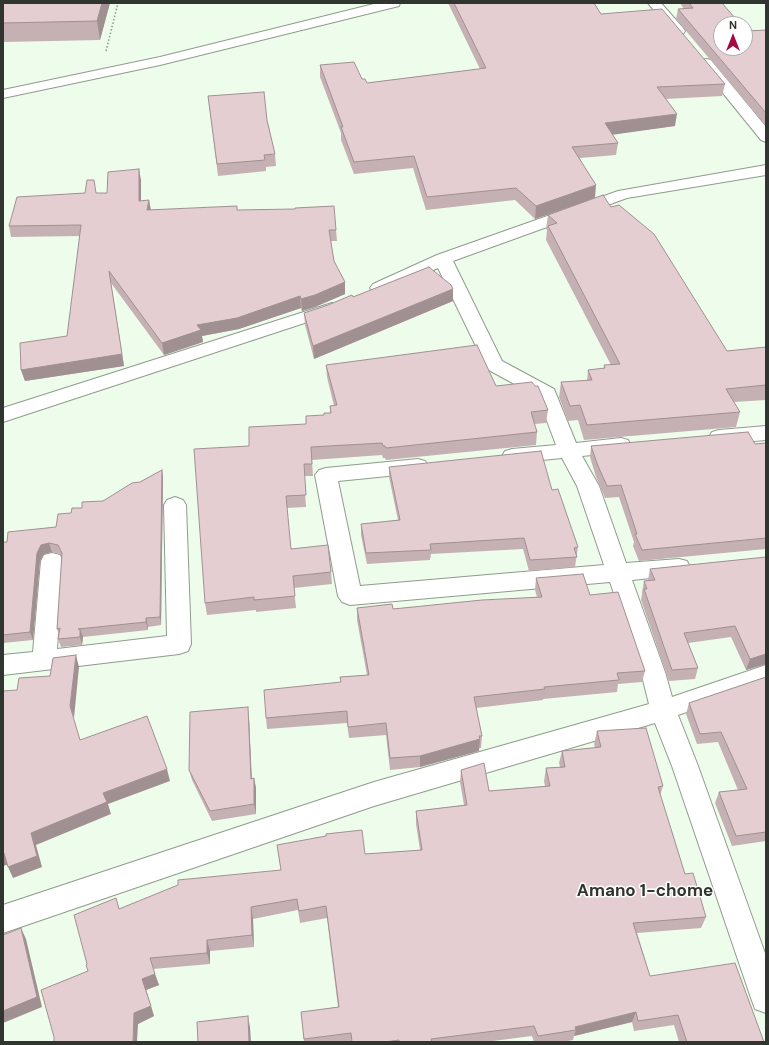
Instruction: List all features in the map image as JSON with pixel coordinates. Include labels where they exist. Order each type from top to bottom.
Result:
[{"type":"street","points":[[3,94],[269,35],[394,3]]},
{"type":"street","points":[[654,3],[688,42]]},
{"type":"street","points":[[698,54],[766,137]]},
{"type":"street","points":[[3,415],[322,312],[444,259],[624,194],[766,170]]},
{"type":"street","points":[[444,259],[494,365],[547,393],[568,450],[588,486],[653,672],[663,710],[685,766],[766,998]]},
{"type":"street","points":[[703,438],[766,433]]},
{"type":"street","points":[[490,458],[639,444]]},
{"type":"street","points":[[435,464],[326,476],[350,596],[696,565]]},
{"type":"street","points":[[3,665],[179,644],[175,505]]},
{"type":"street","points":[[44,660],[52,561]]},
{"type":"street","points":[[3,919],[374,794],[663,710],[766,675]]},
{"type":"path","points":[[100,73],[118,3]]},
{"type":"building","points":[[3,3],[102,3],[97,21],[3,23]]},
{"type":"building","points":[[454,3],[594,3],[601,14],[662,9],[725,84],[657,87],[677,114],[605,123],[618,143],[572,147],[596,185],[536,206],[516,188],[427,197],[414,156],[354,162],[320,65],[354,62],[362,79],[365,79],[367,83],[486,68]]},
{"type":"building","points":[[689,3],[722,3],[733,16],[713,16],[713,50],[678,9],[693,8]]},
{"type":"building","points":[[766,30],[766,113],[718,56],[753,56],[753,31]]},
{"type":"building","points":[[264,92],[267,120],[275,154],[264,155],[265,160],[217,164],[208,96]]},
{"type":"building","points":[[139,169],[139,201],[149,200],[147,210],[237,206],[237,210],[295,209],[334,206],[336,230],[329,230],[334,261],[345,282],[315,295],[301,299],[300,296],[237,318],[197,325],[201,330],[162,343],[109,271],[122,354],[21,370],[20,343],[67,336],[81,225],[9,226],[17,197],[85,193],[87,180],[94,180],[96,193],[107,193],[108,172]]},
{"type":"building","points":[[603,195],[611,207],[619,205],[654,234],[727,351],[766,347],[766,385],[726,389],[740,412],[587,425],[580,405],[570,406],[561,382],[592,380],[588,370],[605,368],[604,365],[620,364],[548,226],[557,223],[548,215]]},
{"type":"building","points":[[429,267],[451,285],[453,289],[313,346],[304,313],[352,295],[353,297]]},
{"type":"building","points":[[477,345],[496,386],[532,382],[535,386],[538,386],[548,410],[531,412],[537,432],[386,448],[382,443],[311,447],[312,464],[304,464],[306,495],[286,496],[291,549],[328,545],[331,572],[293,576],[295,596],[254,600],[254,597],[205,603],[194,449],[249,446],[249,427],[306,424],[306,416],[331,413],[330,406],[337,405],[326,365]]},
{"type":"building","points":[[748,432],[755,444],[766,443],[766,538],[642,550],[635,534],[637,534],[621,485],[607,486],[591,446]]},
{"type":"building","points":[[541,451],[552,490],[558,489],[578,547],[574,548],[577,557],[530,560],[524,538],[430,544],[431,550],[366,553],[361,524],[400,520],[389,467]]},
{"type":"building","points":[[162,470],[160,617],[146,618],[146,622],[78,629],[80,629],[80,637],[58,639],[60,628],[57,629],[62,553],[58,545],[49,543],[41,545],[37,553],[30,632],[3,635],[3,542],[7,542],[8,532],[56,527],[58,514],[71,513],[72,508],[82,508],[82,502],[103,501],[132,483],[140,482]]},
{"type":"building","points":[[766,557],[766,654],[750,659],[735,626],[684,633],[698,668],[672,670],[644,589],[647,589],[644,581],[655,580],[650,569]]},
{"type":"building","points":[[583,574],[590,595],[618,592],[645,671],[617,673],[619,680],[544,687],[545,689],[474,697],[482,736],[479,736],[480,739],[420,756],[390,758],[386,723],[348,727],[347,711],[266,718],[264,690],[341,682],[340,677],[369,675],[357,608],[392,604],[393,609],[482,600],[542,597],[536,578]]},
{"type":"building","points":[[76,655],[70,706],[80,740],[147,716],[167,769],[103,793],[107,802],[31,833],[37,856],[8,867],[3,853],[3,691],[17,690],[19,678],[50,676],[53,658]]},
{"type":"building","points":[[766,677],[766,832],[736,836],[719,792],[747,789],[721,732],[700,734],[689,703]]},
{"type":"building","points":[[248,707],[251,779],[254,778],[254,804],[210,811],[189,770],[190,712]]},
{"type":"building","points":[[646,728],[663,786],[658,787],[685,874],[693,873],[706,917],[633,923],[650,976],[735,963],[764,1042],[687,1042],[678,1015],[638,1021],[636,1012],[575,1027],[576,1030],[538,1036],[534,1026],[431,1039],[432,1042],[399,1042],[399,1040],[385,1042],[352,1042],[351,1033],[304,1039],[301,1012],[339,1007],[326,906],[299,911],[297,899],[251,907],[252,935],[207,940],[207,953],[150,958],[155,974],[142,979],[151,1006],[134,1013],[133,1042],[54,1042],[54,1037],[41,990],[88,971],[74,915],[116,898],[119,909],[178,885],[178,880],[281,870],[277,845],[326,836],[326,834],[362,830],[365,854],[422,850],[416,811],[467,805],[461,770],[484,763],[489,791],[550,786],[546,768],[565,767],[562,751],[601,747],[597,731]]},
{"type":"building","points":[[21,928],[37,997],[3,1011],[3,935]]},
{"type":"building","points":[[248,1016],[249,1042],[198,1042],[197,1022]]},
{"type":"district","name":"Amano 1-chome","points":[[645,892]]}]
